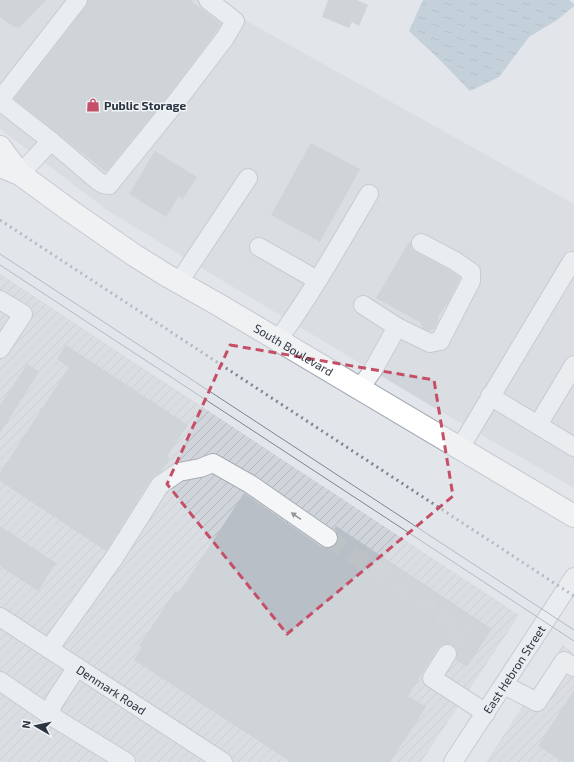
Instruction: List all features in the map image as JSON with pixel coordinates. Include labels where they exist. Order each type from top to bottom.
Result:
[{"type":"main road","name":"South Boulevard","points":[[0,147],[20,174]]},
{"type":"main road","name":"South Boulevard","points":[[0,166],[20,174],[128,250],[180,282],[574,516]]},
{"type":"street","points":[[78,0],[0,101],[98,181],[109,185],[177,101],[220,45],[235,21],[208,0]]},
{"type":"street","points":[[20,174],[50,141]]},
{"type":"street","points":[[180,282],[248,178]]},
{"type":"street","points":[[278,340],[292,321],[369,194]]},
{"type":"street","points":[[363,305],[398,327],[430,344],[440,341],[471,281],[471,272],[455,261],[421,243]]},
{"type":"street","points":[[259,247],[317,280]]},
{"type":"street","points":[[460,448],[572,261],[574,262]]},
{"type":"street","points":[[0,300],[22,314],[0,349]]},
{"type":"street","points":[[360,388],[373,370],[398,327]]},
{"type":"street","points":[[538,425],[574,365]]},
{"type":"street","points":[[490,396],[574,447]]},
{"type":"street","points":[[49,648],[114,558],[160,485],[179,472],[200,468],[213,463],[250,484],[328,538]]},
{"type":"street","name":"East Hebron Street","points":[[453,762],[574,577]]},
{"type":"street","name":"Denmark Road","points":[[0,616],[214,760]]},
{"type":"street","points":[[447,654],[432,678],[486,713]]},
{"type":"street","points":[[504,685],[537,702],[564,661],[574,667]]},
{"type":"street","points":[[48,714],[77,667]]},
{"type":"street","points":[[0,682],[48,714],[126,762]]},
{"type":"highlighted area","points":[[230,345],[434,380],[453,496],[287,634],[167,484]]},
{"type":"shaded area","points":[[0,0],[221,0],[250,23],[574,204],[574,488],[433,407],[107,210],[0,129]]},
{"type":"shaded area","points":[[0,274],[519,615],[421,762],[0,762]]},
{"type":"shaded area","points":[[563,645],[574,653],[574,762],[486,762]]},
{"type":"water","points":[[423,0],[569,0],[574,4],[574,6],[557,20],[529,37],[499,77],[470,91],[409,31]]},
{"type":"building","points":[[0,0],[46,0],[20,27],[14,27],[0,17]]},
{"type":"building","name":"Public Storage","points":[[88,0],[190,0],[221,24],[169,95],[106,172],[14,99],[86,6]]},
{"type":"building","points":[[328,0],[357,0],[368,5],[359,26],[352,22],[349,28],[322,17]]},
{"type":"building","points":[[311,143],[360,169],[320,242],[271,215]]},
{"type":"building","points":[[155,151],[197,177],[183,199],[179,196],[166,217],[129,194]]},
{"type":"building","points":[[409,242],[412,249],[416,252],[450,270],[460,278],[450,299],[438,317],[439,320],[434,329],[428,331],[422,328],[421,323],[376,298]]},
{"type":"building","points":[[66,345],[188,425],[167,456],[170,458],[161,472],[151,479],[106,551],[0,481],[0,473],[69,367],[57,359]]},
{"type":"building","points":[[27,364],[39,372],[0,433],[0,405]]},
{"type":"building","points":[[244,493],[322,547],[332,548],[337,544],[338,534],[334,529],[336,526],[492,629],[467,667],[456,660],[456,649],[453,645],[442,645],[438,648],[408,696],[426,707],[390,762],[291,762],[134,660],[142,648],[139,646],[175,591],[179,593]]},
{"type":"building","points":[[0,526],[56,563],[38,591],[0,566]]},
{"type":"building","points":[[574,690],[574,762],[563,762],[538,746]]},
{"type":"tunnel","points":[[328,538],[463,629],[447,654]]},
{"type":"tram line","points":[[0,254],[574,630]]},
{"type":"tram line","points":[[0,265],[574,641]]},
{"type":"railway","points":[[0,220],[574,596]]},
{"type":"place","name":"Public Storage","points":[[93,105]]}]
